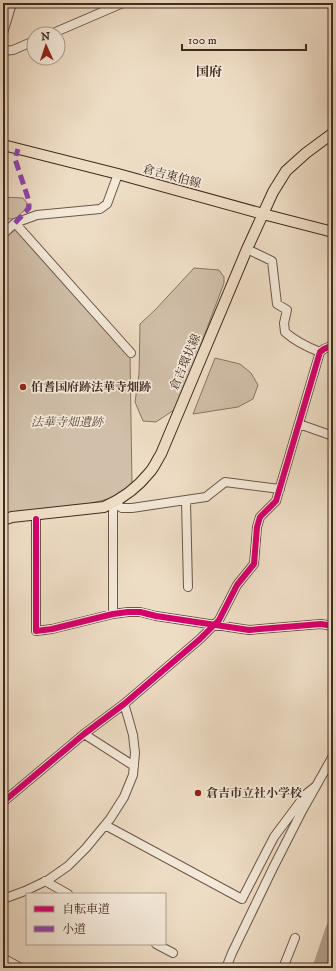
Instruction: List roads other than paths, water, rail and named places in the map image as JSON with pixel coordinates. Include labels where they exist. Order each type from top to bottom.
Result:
[{"type":"main road","name":"倉吉環状線","points":[[3,520],[12,517],[104,507],[114,503],[128,494],[150,473],[161,454],[247,249],[273,192],[286,171],[306,153],[333,134]]},
{"type":"main road","name":"倉吉東伯線","points":[[3,145],[118,174],[333,232]]},
{"type":"street","points":[[3,33],[12,3]]},
{"type":"street","points":[[66,28],[123,3]]},
{"type":"street","points":[[3,51],[13,50],[26,44]]},
{"type":"street","points":[[3,234],[16,223],[38,214],[100,209],[107,204],[118,174]]},
{"type":"street","points":[[16,223],[131,354]]},
{"type":"street","points":[[247,249],[272,261],[277,304],[287,310],[284,323],[285,332],[300,343],[320,352]]},
{"type":"street","points":[[3,802],[84,734],[124,704],[200,639],[219,620],[237,585],[254,564],[256,527],[260,517],[276,501],[320,352],[333,345]]},
{"type":"street","points":[[299,424],[332,434]]},
{"type":"street","points":[[113,614],[114,503],[122,508],[132,508],[186,501],[206,497],[225,482],[280,489]]},
{"type":"street","points":[[186,501],[188,587]]},
{"type":"street","points":[[36,519],[36,631],[52,629],[113,614],[128,612],[140,612],[156,616],[249,630],[321,624],[333,626]]},
{"type":"street","points":[[3,899],[45,881],[68,866],[86,848],[105,825],[124,798],[133,775],[135,753],[133,735],[124,704]]},
{"type":"street","points":[[84,734],[134,766]]},
{"type":"street","points":[[226,968],[302,811],[333,756]]},
{"type":"street","points":[[105,825],[242,899],[274,837],[306,794],[316,786]]},
{"type":"street","points":[[45,881],[66,893]]},
{"type":"street","points":[[283,968],[295,938]]},
{"type":"street","points":[[158,945],[173,953]]},
{"type":"street","points":[[3,958],[21,968]]},
{"type":"waterway","points":[[320,968],[333,929]]},
{"type":"place","name":"伯耆国府跡法華寺畑跡","points":[[23,387]]},
{"type":"place","name":"倉吉市立社小学校","points":[[198,793]]},
{"type":"district","name":"国府","points":[[209,71]]},
{"type":"park label","name":"法華寺畑遺跡","points":[[67,422]]}]
